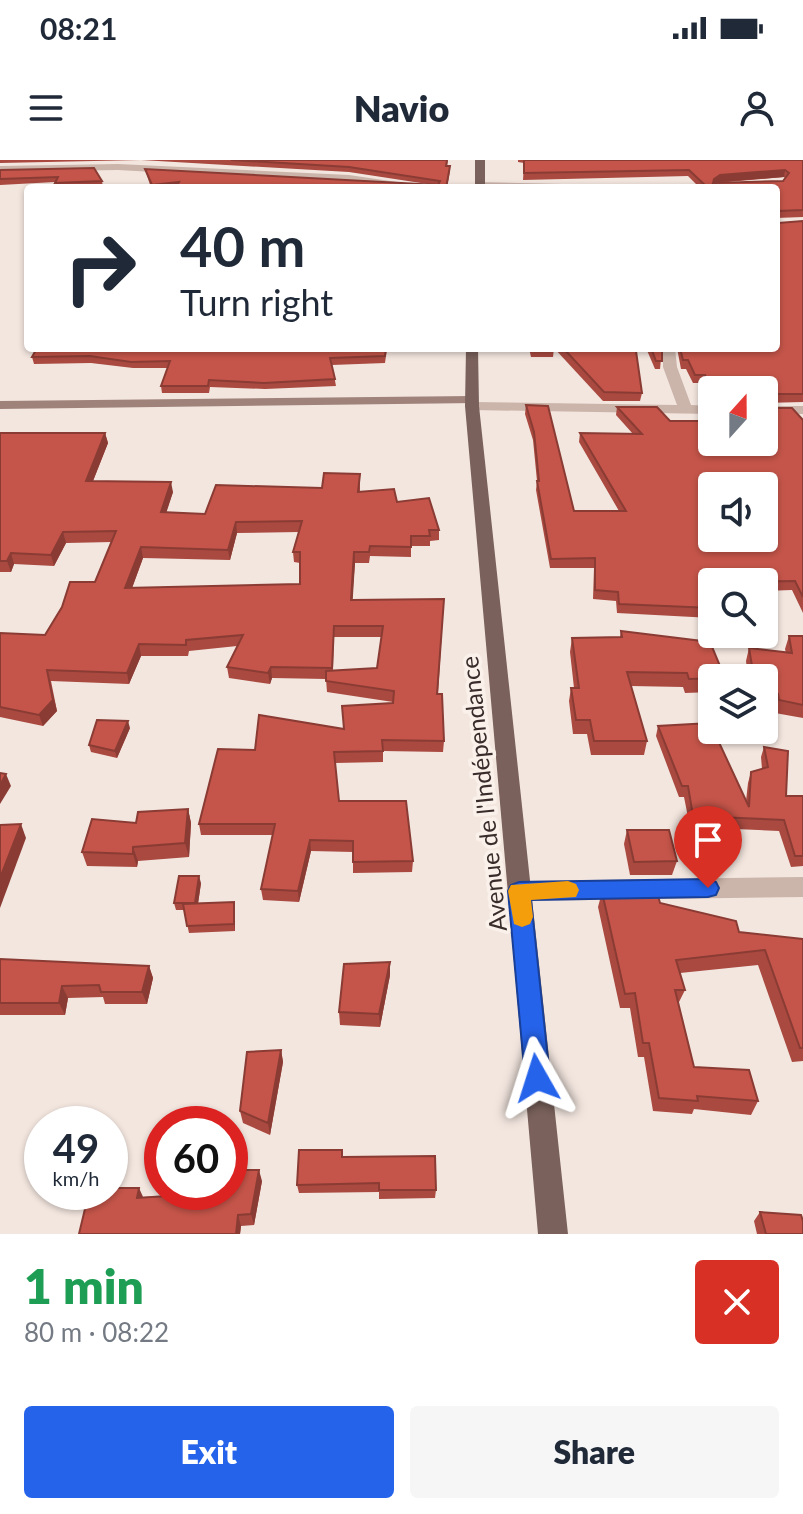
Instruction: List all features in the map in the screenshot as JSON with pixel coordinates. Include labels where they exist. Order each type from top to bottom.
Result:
[{"type":"main road","points":[[480,160],[480,184]]},
{"type":"main road","name":"Avenue de l'Indépendance","points":[[472,352],[472,403],[553,1234]]},
{"type":"street","points":[[0,169],[118,167],[349,178],[399,184]]},
{"type":"street","points":[[669,352],[670,367],[685,409]]},
{"type":"street","points":[[0,405],[472,403],[698,409]]},
{"type":"street","points":[[778,410],[803,410]]},
{"type":"street","points":[[519,891],[803,887]]},
{"type":"building","points":[[231,160],[447,160],[446,166],[450,166],[447,184],[349,167]]},
{"type":"building","points":[[524,160],[803,160],[803,210],[780,211],[780,184],[704,184],[689,170],[524,173]],"holes":[[[785,170],[789,173],[783,181],[713,183],[720,175]]]},
{"type":"building","points":[[94,168],[102,181],[55,183],[58,177],[0,179],[0,170]]},
{"type":"building","points":[[145,169],[420,184],[152,184]]},
{"type":"building","points":[[803,221],[803,394],[778,394],[778,376],[695,375],[688,360],[683,360],[681,352],[780,352],[780,223]]},
{"type":"building","points":[[35,352],[386,352],[385,356],[330,358],[335,379],[264,383],[209,380],[208,386],[161,386],[170,361],[131,362],[90,356],[32,357]]},
{"type":"building","points":[[567,352],[636,352],[642,393],[604,392]]},
{"type":"building","points":[[653,352],[662,352],[662,361],[656,361]]},
{"type":"building","points":[[526,405],[548,406],[574,511],[626,511],[580,433],[642,434],[617,407],[657,407],[670,421],[698,421],[698,456],[778,456],[778,408],[792,408],[803,420],[803,597],[795,581],[778,581],[778,568],[698,568],[698,607],[619,604],[618,592],[595,590],[595,558],[551,559],[534,432]]},
{"type":"building","points":[[0,433],[105,433],[86,481],[171,482],[161,512],[205,514],[216,485],[322,488],[324,473],[360,474],[358,492],[394,489],[397,502],[429,498],[439,530],[429,530],[430,536],[411,536],[411,547],[370,546],[369,552],[354,552],[351,600],[444,599],[437,694],[442,694],[444,741],[382,740],[383,751],[334,752],[339,801],[406,801],[413,861],[353,862],[353,841],[310,840],[298,891],[261,889],[275,824],[199,824],[218,749],[255,750],[259,715],[344,729],[342,706],[393,703],[394,691],[326,681],[326,671],[377,668],[383,626],[334,626],[332,668],[271,667],[268,673],[227,667],[243,635],[186,640],[186,645],[139,644],[127,673],[47,670],[53,700],[39,715],[0,707],[0,633],[45,635],[62,607],[70,582],[95,582],[116,531],[63,532],[51,555],[11,553],[7,561],[0,561]],"holes":[[[302,521],[293,552],[300,552],[300,584],[125,588],[141,547],[228,550],[236,522]]]},
{"type":"building","points":[[621,631],[698,641],[698,648],[712,648],[719,664],[698,664],[698,679],[689,679],[687,673],[627,672],[647,741],[594,741],[590,720],[576,720],[571,688],[579,688],[572,638],[622,637]]},
{"type":"building","points":[[789,636],[803,636],[803,705],[779,700],[778,664],[752,664],[749,648],[792,653]]},
{"type":"building","points":[[97,720],[128,721],[115,751],[89,745]]},
{"type":"building","points":[[698,724],[698,744],[720,744],[749,807],[751,772],[768,767],[764,747],[788,751],[786,796],[803,796],[803,856],[795,856],[784,820],[693,816],[688,786],[682,786],[658,726]]},
{"type":"building","points":[[188,809],[185,843],[133,847],[133,854],[82,852],[92,819],[136,823],[138,812]]},
{"type":"building","points":[[21,824],[0,878],[0,825]]},
{"type":"building","points":[[627,830],[669,830],[677,861],[634,862]]},
{"type":"building","points":[[179,876],[199,876],[195,903],[174,903]]},
{"type":"building","points":[[602,892],[657,892],[660,903],[736,921],[739,932],[803,939],[803,1048],[800,1048],[765,950],[676,960],[685,990],[675,990],[694,1067],[749,1070],[758,1101],[697,1096],[698,1101],[659,1098],[649,1043],[643,1043],[635,993],[625,994]]},
{"type":"building","points":[[234,902],[234,924],[187,926],[183,904]]},
{"type":"building","points":[[0,959],[149,966],[142,992],[101,992],[99,985],[62,986],[59,1003],[0,1003]]},
{"type":"building","points":[[390,962],[379,1014],[339,1012],[344,964]]},
{"type":"building","points":[[281,1050],[268,1123],[248,1114],[248,1106],[241,1106],[247,1052]]},
{"type":"building","points":[[299,1150],[342,1150],[342,1157],[435,1156],[436,1190],[379,1190],[379,1183],[297,1185]]},
{"type":"building","points":[[248,1170],[259,1170],[251,1214],[238,1215],[236,1234],[79,1234],[85,1210],[128,1210],[128,1188],[139,1188],[137,1198],[144,1198],[144,1210],[248,1210]]},
{"type":"building","points":[[760,1212],[801,1215],[803,1234],[766,1234]]},
{"type":"slow traffic","points":[[522,917],[519,891],[568,890]]},
{"type":"route","points":[[537,1078],[519,891],[708,888]]}]
